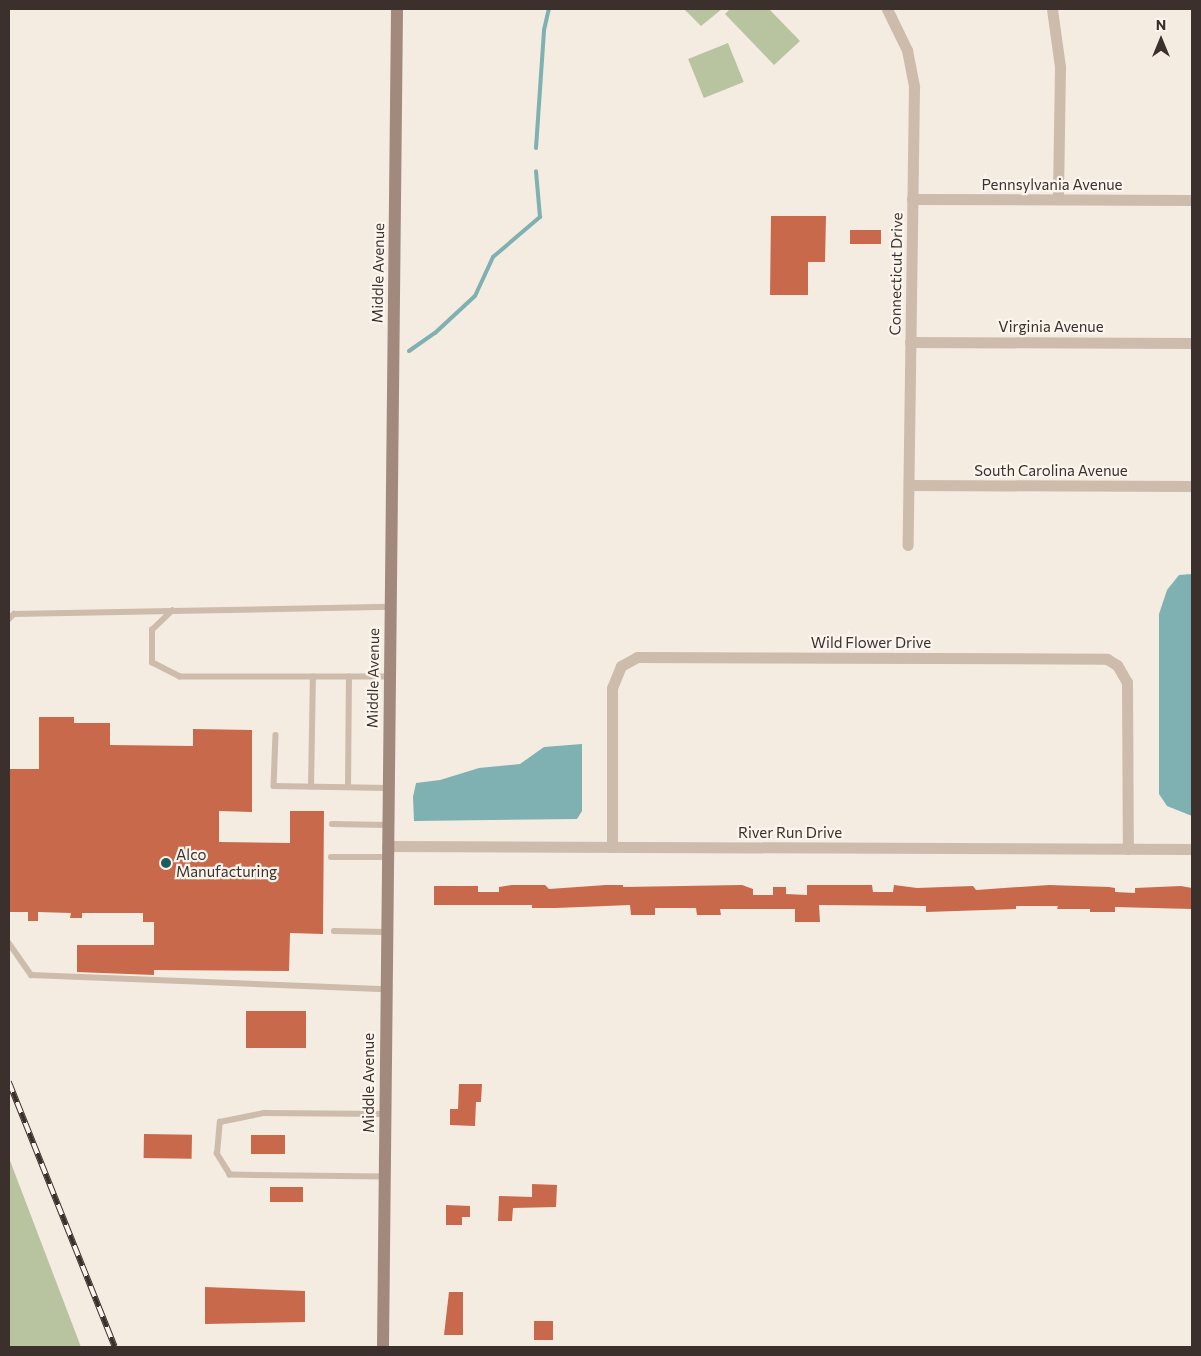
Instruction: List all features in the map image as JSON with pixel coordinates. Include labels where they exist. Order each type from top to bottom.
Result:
[{"type":"street","name":"Middle Avenue","points":[[383,1347],[397,9]]},
{"type":"street","name":"Connecticut Drive","points":[[887,9],[907,50],[912,70],[908,545]]},
{"type":"street","points":[[1052,9],[1060,67],[1058,199]]},
{"type":"street","name":"Pennsylvania Avenue","points":[[912,199],[1192,200]]},
{"type":"street","name":"Virginia Avenue","points":[[910,342],[1192,343]]},
{"type":"street","name":"South Carolina Avenue","points":[[909,485],[1192,486]]},
{"type":"street","name":"Wild Flower Drive","points":[[612,847],[614,679],[627,661],[647,657],[1107,659],[1117,665],[1127,682],[1128,849]]},
{"type":"street","name":"River Run Drive","points":[[387,852],[612,847],[1192,849]]},
{"type":"lane","points":[[9,620],[14,614],[390,607]]},
{"type":"lane","points":[[172,611],[152,630],[152,663],[180,677],[389,677]]},
{"type":"lane","points":[[311,787],[313,677]]},
{"type":"lane","points":[[348,787],[349,677]]},
{"type":"lane","points":[[276,735],[274,786],[388,788]]},
{"type":"lane","points":[[332,824],[388,825]]},
{"type":"lane","points":[[331,857],[387,852]]},
{"type":"lane","points":[[334,931],[386,932]]},
{"type":"lane","points":[[9,943],[31,975],[386,989]]},
{"type":"lane","points":[[384,1176],[230,1174],[217,1154],[220,1122],[264,1113],[385,1114]]},
{"type":"green space","points":[[684,9],[722,9],[701,26]]},
{"type":"green space","points":[[730,9],[769,9],[800,41],[774,65],[725,14]]},
{"type":"green space","points":[[728,43],[744,82],[704,98],[688,59]]},
{"type":"green space","points":[[9,1158],[81,1347],[9,1347]]},
{"type":"water","points":[[1192,574],[1192,816],[1167,806],[1159,794],[1159,614],[1167,590],[1179,575]]},
{"type":"water","points":[[582,744],[582,811],[577,819],[414,821],[413,797],[416,783],[440,780],[479,768],[520,764],[544,747]]},
{"type":"building","points":[[771,216],[826,216],[825,262],[808,262],[808,295],[770,295]]},
{"type":"building","points":[[850,230],[881,230],[881,244],[850,244]]},
{"type":"building","name":"Alco Manufacturing","points":[[39,717],[74,717],[74,723],[110,723],[110,745],[193,746],[193,729],[252,730],[252,812],[219,811],[219,842],[290,843],[290,811],[324,811],[323,934],[290,933],[289,971],[154,970],[154,975],[77,972],[77,945],[154,945],[154,922],[143,922],[143,913],[82,913],[82,918],[70,918],[71,913],[38,912],[38,921],[28,921],[28,912],[9,912],[9,769],[39,769]]},
{"type":"building","points":[[545,885],[549,889],[606,885],[623,885],[623,887],[742,885],[753,889],[753,895],[773,895],[773,887],[786,887],[786,894],[807,895],[807,885],[872,885],[873,892],[893,892],[894,885],[917,888],[973,886],[976,890],[1049,885],[1109,887],[1115,888],[1115,892],[1135,893],[1135,888],[1181,886],[1192,888],[1192,909],[1115,907],[1115,912],[1090,912],[1090,909],[1057,909],[1058,906],[1016,906],[1016,909],[926,912],[926,906],[819,905],[820,922],[795,922],[795,909],[720,909],[721,915],[697,915],[696,908],[655,908],[655,915],[631,915],[630,905],[532,908],[532,905],[434,905],[434,886],[478,886],[478,892],[499,892],[499,887]]},
{"type":"building","points":[[246,1011],[306,1011],[306,1048],[246,1048]]},
{"type":"building","points":[[459,1084],[482,1084],[481,1102],[476,1102],[475,1126],[450,1125],[450,1109],[458,1109]]},
{"type":"building","points":[[144,1134],[192,1135],[192,1159],[144,1158]]},
{"type":"building","points":[[251,1135],[285,1135],[285,1154],[251,1154]]},
{"type":"building","points":[[532,1184],[557,1185],[556,1207],[513,1208],[512,1221],[498,1221],[499,1196],[532,1197]]},
{"type":"building","points":[[270,1187],[303,1187],[303,1202],[270,1202]]},
{"type":"building","points":[[446,1205],[470,1206],[470,1217],[462,1217],[462,1225],[446,1225]]},
{"type":"building","points":[[205,1287],[305,1291],[305,1322],[205,1324]]},
{"type":"building","points":[[449,1292],[463,1292],[463,1335],[444,1335]]},
{"type":"building","points":[[534,1321],[553,1321],[553,1340],[534,1340]]},
{"type":"waterway","points":[[536,148],[544,30],[549,9]]},
{"type":"waterway","points":[[409,351],[435,333],[475,296],[493,257],[540,217],[536,171]]},
{"type":"railway","points":[[9,1082],[115,1347]]},
{"type":"place","name":"Alco Manufacturing","points":[[166,863]]}]
